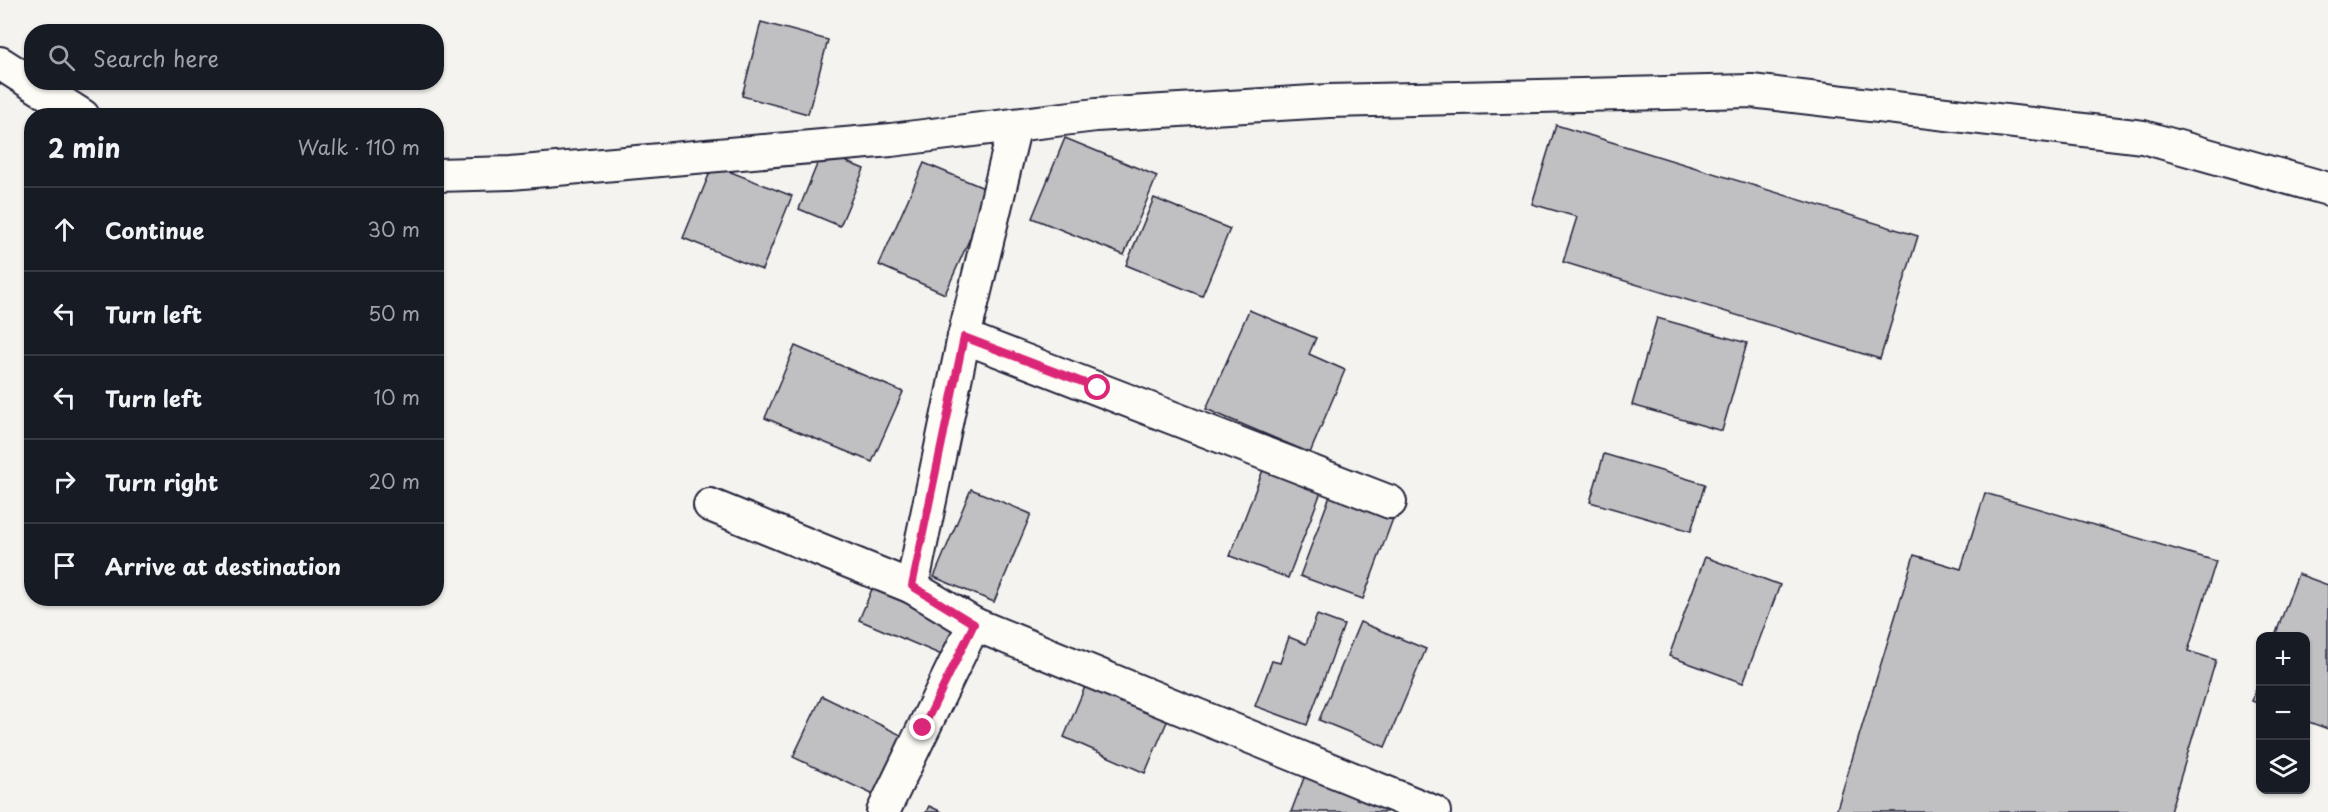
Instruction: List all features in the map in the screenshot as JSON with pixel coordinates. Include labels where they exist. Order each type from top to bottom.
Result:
[{"type":"street","points":[[0,63],[24,79]]},
{"type":"street","points":[[42,90],[70,108]]},
{"type":"street","points":[[444,176],[523,172],[844,144],[1096,115],[1329,101],[1750,92],[2143,137],[2328,189]]},
{"type":"street","points":[[912,586],[964,337],[1014,125]]},
{"type":"street","points":[[964,337],[1390,502]]},
{"type":"street","points":[[710,506],[912,586],[974,624],[1434,812]]},
{"type":"street","points":[[883,812],[974,624]]},
{"type":"building","points":[[761,22],[828,40],[808,114],[742,96]]},
{"type":"building","points":[[1556,125],[1918,236],[1880,359],[1563,262],[1577,217],[1532,204]]},
{"type":"building","points":[[1065,138],[1157,176],[1124,255],[1032,218]]},
{"type":"building","points":[[822,152],[864,169],[840,226],[799,209]]},
{"type":"building","points":[[924,163],[991,191],[945,294],[879,265]]},
{"type":"building","points":[[713,165],[792,196],[762,270],[683,238]]},
{"type":"building","points":[[1154,198],[1230,229],[1202,296],[1126,265]]},
{"type":"building","points":[[1249,310],[1316,338],[1309,354],[1345,370],[1310,453],[1206,409]]},
{"type":"building","points":[[1657,318],[1747,343],[1722,431],[1632,405]]},
{"type":"building","points":[[795,346],[903,392],[872,462],[765,418]]},
{"type":"building","points":[[1604,454],[1705,484],[1691,531],[1590,502]]},
{"type":"building","points":[[1263,470],[1321,492],[1288,578],[1230,556]]},
{"type":"building","points":[[971,489],[1031,514],[994,602],[934,577]]},
{"type":"building","points":[[1331,493],[1394,516],[1363,599],[1300,576]]},
{"type":"building","points":[[1985,493],[2216,561],[2188,651],[2216,660],[2170,812],[1836,812],[1914,555],[1961,569]]},
{"type":"building","points":[[1705,557],[1780,585],[1743,683],[1669,656]]},
{"type":"building","points":[[883,563],[968,599],[944,656],[859,620]]},
{"type":"building","points":[[2298,574],[2328,585],[2328,729],[2310,722],[2310,632],[2276,632]]},
{"type":"building","points":[[1317,615],[1344,625],[1307,725],[1255,706],[1272,661],[1280,663],[1289,637],[1306,644]]},
{"type":"building","points":[[1360,622],[1426,649],[1385,747],[1319,720]]},
{"type":"building","points":[[1087,682],[1169,717],[1145,773],[1064,737]]},
{"type":"building","points":[[2256,690],[2256,702],[2252,701]]},
{"type":"building","points":[[822,696],[907,738],[878,797],[793,757]]},
{"type":"building","points":[[1315,749],[1398,781],[1386,812],[1291,812]]},
{"type":"building","points":[[929,806],[942,812],[926,812]]},
{"type":"route","points":[[923,728],[974,624],[912,586],[964,337],[1098,388]]}]
